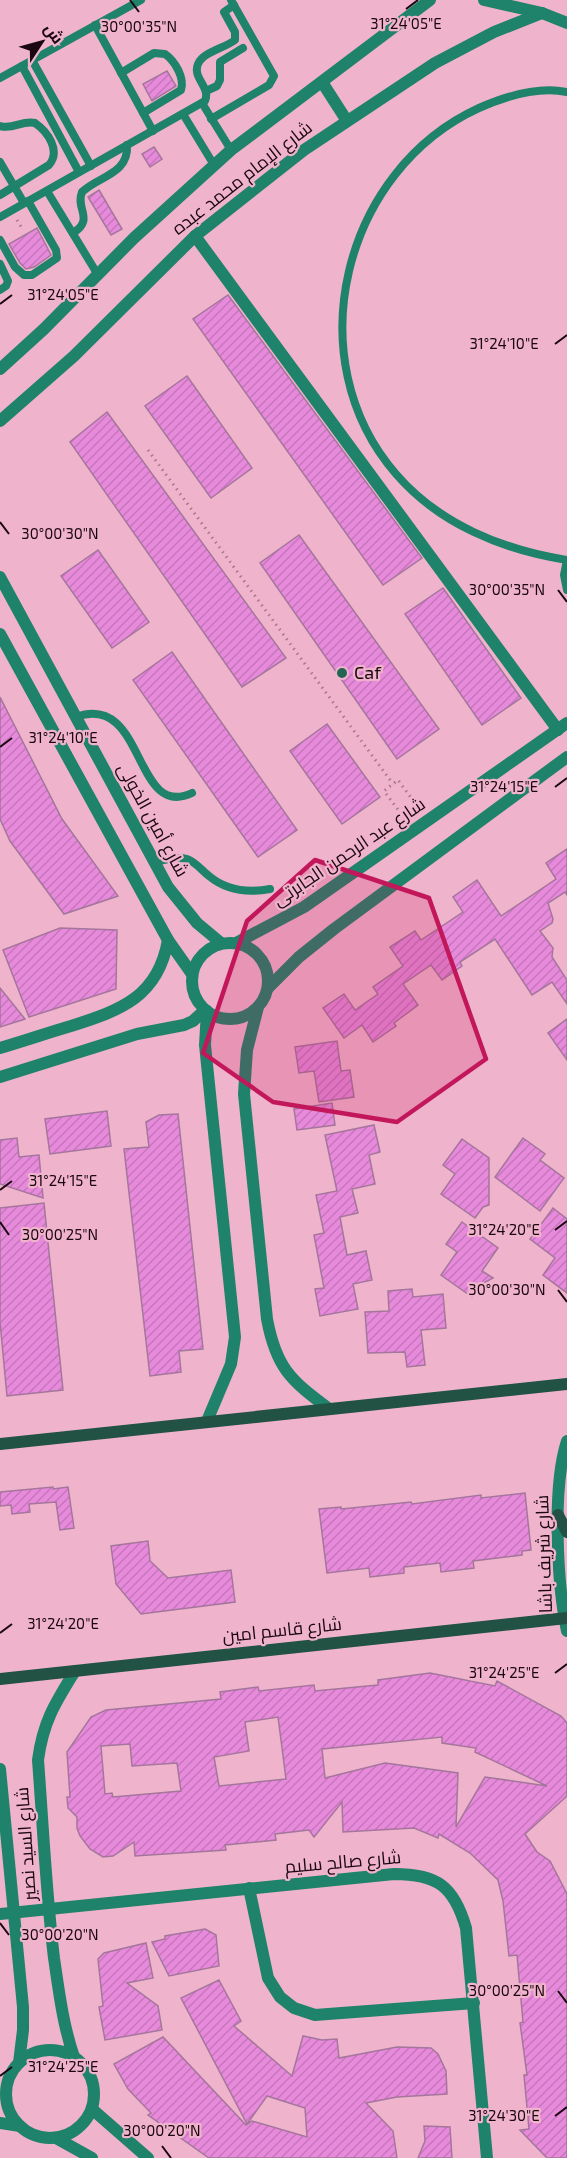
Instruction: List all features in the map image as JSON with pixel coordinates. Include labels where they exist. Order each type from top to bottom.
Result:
[{"type":"main road","points":[[0,1444],[567,1384]]},
{"type":"main road","points":[[558,1515],[567,1532]]},
{"type":"main road","name":"شارع قاسم امين","points":[[0,1679],[566,1618]]},
{"type":"street","name":"شارع الإمام محمد عبده","points":[[0,369],[44,329],[134,238],[231,150],[430,0]]},
{"type":"street","points":[[484,0],[542,13],[567,22]]},
{"type":"street","name":"شارع الإمام محمد عبده","points":[[0,421],[74,356],[195,236],[304,150],[435,63],[464,47],[542,13]]},
{"type":"street","points":[[322,82],[347,121]]},
{"type":"street","points":[[195,236],[562,727]]},
{"type":"street","name":"شارع أمين الخولى","points":[[0,577],[168,887],[187,912],[221,943]]},
{"type":"street","points":[[0,634],[168,940],[192,974],[195,997],[206,1011],[224,1019],[242,1017],[258,1007]]},
{"type":"street","name":"شارع عبد الرحمن الجابرتى","points":[[236,943],[304,907],[562,727]]},
{"type":"street","points":[[328,1408],[302,1388],[284,1369],[272,1345],[267,1319],[244,1094],[247,1050],[258,1007],[268,988],[299,957],[567,757]]},
{"type":"street","points":[[0,1048],[105,1015],[126,1006],[144,991],[158,973],[168,940]]},
{"type":"street","points":[[192,974],[202,954],[221,943],[236,943],[244,945],[258,955],[267,970],[268,988]]},
{"type":"street","points":[[0,1077],[137,1034],[184,1025],[194,1021],[206,1011]]},
{"type":"street","points":[[206,1011],[205,1045],[235,1337],[229,1371],[207,1421]]},
{"type":"street","name":"شارع شريف باشا","points":[[567,1441],[559,1480],[558,1515],[567,1631]]},
{"type":"street","name":"شارع السيد نصير","points":[[74,2057],[62,2014],[48,1908],[38,1760],[41,1737],[49,1714],[75,1671]]},
{"type":"street","name":"شارع السيد نصير","points":[[0,1769],[23,2007],[19,2063]]},
{"type":"street","name":"شارع صالح سليم","points":[[0,1914],[394,1874],[430,1877],[447,1889],[460,1909],[466,1928],[487,2158]]},
{"type":"street","points":[[249,1888],[268,1978],[280,1997],[294,2008],[315,2015],[474,2003]]},
{"type":"street","points":[[56,2138],[68,2134],[87,2120],[92,2109],[94,2094],[92,2080],[85,2067],[74,2057],[60,2051],[45,2050],[19,2063],[5,2079],[12,2116],[20,2126],[37,2136],[56,2138],[92,2158]]},
{"type":"street","points":[[92,2109],[148,2158]]},
{"type":"street","points":[[0,2123],[20,2126]]},
{"type":"lane","points":[[0,78],[141,0]]},
{"type":"lane","points":[[0,217],[202,103],[206,98],[206,91],[197,73],[197,65],[202,58],[235,40],[235,32],[225,15],[226,10],[233,3],[273,72],[273,80],[269,86],[211,119]]},
{"type":"lane","points":[[95,25],[153,131]]},
{"type":"lane","points":[[206,91],[217,86],[220,80],[219,67],[222,60],[243,48]]},
{"type":"lane","points":[[121,73],[154,54],[165,54],[172,61],[182,80],[181,90],[143,113]]},
{"type":"lane","points":[[32,60],[91,166]]},
{"type":"lane","points":[[22,66],[79,172]]},
{"type":"lane","points":[[567,92],[531,91],[490,103],[452,123],[417,149],[388,182],[366,219],[351,257],[342,319],[345,360],[354,401],[372,439],[396,474],[426,503],[461,525],[521,550],[567,560],[564,575],[567,590]]},
{"type":"lane","points":[[202,103],[231,150]]},
{"type":"lane","points":[[183,114],[214,165]]},
{"type":"lane","points":[[0,126],[8,128],[25,122],[35,123],[54,148],[55,156],[49,165],[0,195]]},
{"type":"lane","points":[[72,234],[80,228],[84,221],[80,201],[82,192],[118,170],[126,159],[127,146]]},
{"type":"lane","points":[[0,162],[56,250],[57,258],[32,275],[24,275],[15,267],[0,240]]},
{"type":"lane","points":[[47,190],[98,275]]},
{"type":"lane","points":[[0,264],[8,281],[6,286],[0,290]]},
{"type":"lane","points":[[76,717],[90,713],[111,718],[122,728],[151,780],[160,791],[172,797],[192,793]]},
{"type":"lane","points":[[155,861],[186,858],[216,882],[226,886],[248,891],[270,888]]},
{"type":"path","points":[[148,450],[393,784]]},
{"type":"path","points":[[400,812],[384,791],[398,780],[428,821]]},
{"type":"highlighted area","points":[[315,860],[429,898],[486,1059],[397,1122],[273,1102],[203,1053],[247,921]]},
{"type":"building","points":[[167,71],[176,86],[152,101],[143,84]]},
{"type":"building","points":[[154,147],[162,159],[150,167],[142,154]]},
{"type":"building","points":[[99,190],[122,229],[111,235],[88,197]]},
{"type":"building","points":[[37,228],[51,255],[34,267],[26,269],[9,244]]},
{"type":"building","points":[[228,295],[422,558],[383,585],[193,319]]},
{"type":"building","points":[[187,376],[252,468],[211,498],[145,406]]},
{"type":"building","points":[[107,412],[286,658],[242,687],[70,442]]},
{"type":"building","points":[[299,535],[439,729],[397,759],[260,563]]},
{"type":"building","points":[[98,550],[149,622],[112,648],[61,576]]},
{"type":"building","points":[[443,588],[521,698],[482,725],[405,614]]},
{"type":"building","points":[[172,652],[297,830],[258,857],[133,680]]},
{"type":"building","points":[[0,697],[62,819],[118,896],[64,914],[10,841],[0,819]]},
{"type":"building","points":[[327,724],[380,797],[342,824],[290,751]]},
{"type":"building","points":[[567,849],[567,895],[565,892],[548,903],[552,923],[540,931],[553,948],[552,957],[567,980],[567,1004],[552,982],[532,995],[495,939],[460,962],[462,966],[442,980],[431,965],[403,984],[418,1005],[394,1023],[396,1026],[373,1042],[362,1025],[344,1038],[323,1008],[344,994],[355,1010],[378,994],[373,987],[403,966],[390,947],[415,931],[421,940],[463,912],[453,897],[477,880],[501,916],[556,879],[546,863]]},
{"type":"building","points":[[60,928],[117,930],[116,989],[29,1017],[3,950]]},
{"type":"building","points":[[0,988],[25,1019],[0,1027]]},
{"type":"building","points":[[567,1019],[567,1060],[548,1033]]},
{"type":"building","points":[[337,1041],[341,1071],[350,1070],[354,1097],[319,1102],[314,1071],[299,1073],[295,1047]]},
{"type":"building","points":[[332,1103],[335,1125],[297,1130],[294,1109]]},
{"type":"building","points":[[107,1111],[111,1146],[50,1154],[45,1119]]},
{"type":"building","points":[[178,1114],[203,1349],[179,1351],[181,1372],[150,1376],[124,1149],[149,1147],[146,1122],[159,1115]]},
{"type":"building","points":[[374,1125],[380,1152],[369,1155],[375,1184],[352,1189],[358,1213],[340,1217],[347,1255],[366,1251],[372,1280],[353,1284],[358,1309],[320,1316],[315,1289],[324,1288],[314,1235],[324,1233],[316,1195],[337,1191],[325,1135]]},
{"type":"building","points":[[17,1138],[19,1157],[39,1155],[43,1198],[0,1184],[0,1140]]},
{"type":"building","points":[[523,1138],[545,1154],[540,1160],[564,1178],[540,1211],[495,1177]]},
{"type":"building","points":[[462,1139],[489,1158],[489,1205],[483,1207],[475,1218],[441,1194],[455,1174],[443,1165]]},
{"type":"building","points":[[44,1203],[63,1390],[7,1396],[0,1322],[0,1208]]},
{"type":"building","points":[[553,1208],[567,1219],[567,1293],[543,1275],[555,1258],[530,1239]]},
{"type":"building","points":[[462,1222],[498,1248],[482,1271],[493,1278],[480,1285],[472,1297],[441,1275],[457,1252],[446,1244]]},
{"type":"building","points":[[412,1289],[413,1297],[443,1294],[446,1328],[421,1330],[425,1365],[407,1367],[405,1352],[368,1353],[365,1312],[389,1311],[388,1291]]},
{"type":"building","points":[[53,1487],[53,1489],[68,1487],[74,1528],[60,1530],[56,1502],[29,1504],[30,1512],[12,1514],[11,1505],[0,1506],[0,1492]]},
{"type":"building","points":[[525,1493],[531,1550],[522,1551],[522,1555],[473,1561],[474,1568],[441,1572],[440,1563],[404,1567],[404,1573],[370,1577],[369,1568],[327,1573],[319,1509],[411,1502],[412,1504],[481,1495],[481,1498]]},
{"type":"building","points":[[148,1541],[150,1561],[168,1578],[231,1570],[235,1602],[141,1614],[116,1584],[111,1546]]},
{"type":"building","points":[[430,1673],[495,1686],[497,1681],[561,1716],[567,1723],[567,1796],[525,1834],[537,1852],[550,1861],[567,1894],[567,2158],[547,2158],[520,2130],[529,2129],[517,1955],[509,1956],[503,1901],[498,1880],[470,1853],[439,1834],[438,1838],[414,1828],[343,1832],[342,1802],[314,1837],[309,1830],[275,1834],[276,1840],[225,1845],[226,1850],[135,1856],[134,1842],[113,1856],[103,1857],[90,1849],[80,1836],[77,1817],[68,1808],[67,1797],[70,1797],[67,1752],[91,1717],[106,1710],[221,1699],[220,1692],[258,1687],[259,1691],[314,1685],[315,1691],[378,1685],[378,1680]],"holes":[[[278,1717],[286,1779],[219,1786],[214,1757],[249,1751],[245,1722]],[[442,1737],[442,1743],[476,1748],[475,1752],[547,1786],[485,1777],[456,1827],[458,1773],[385,1763],[325,1778],[322,1749]],[[130,1744],[132,1766],[177,1763],[181,1791],[113,1797],[112,1793],[105,1794],[101,1746]]]},
{"type":"building","points":[[205,1929],[216,1935],[219,1966],[169,1976],[152,1942],[165,1939],[165,1936]]},
{"type":"building","points":[[146,1943],[153,1978],[127,1983],[158,2006],[162,2030],[105,2040],[99,2007],[103,2006],[98,1959],[104,1953]]},
{"type":"building","points":[[219,1980],[241,2021],[234,2026],[292,2076],[303,2036],[322,2040],[337,2039],[339,2058],[397,2047],[431,2048],[438,2054],[446,2071],[447,2094],[397,2097],[366,2103],[393,2131],[397,2158],[209,2158],[148,2115],[151,2113],[128,2089],[114,2064],[163,2037],[246,2125],[252,2121],[307,2137],[305,2108],[267,2096],[247,2124],[181,1998]]},
{"type":"building","points":[[424,2126],[450,2127],[452,2158],[418,2158],[425,2141]]},
{"type":"place","name":"Caf","points":[[342,673]]}]
